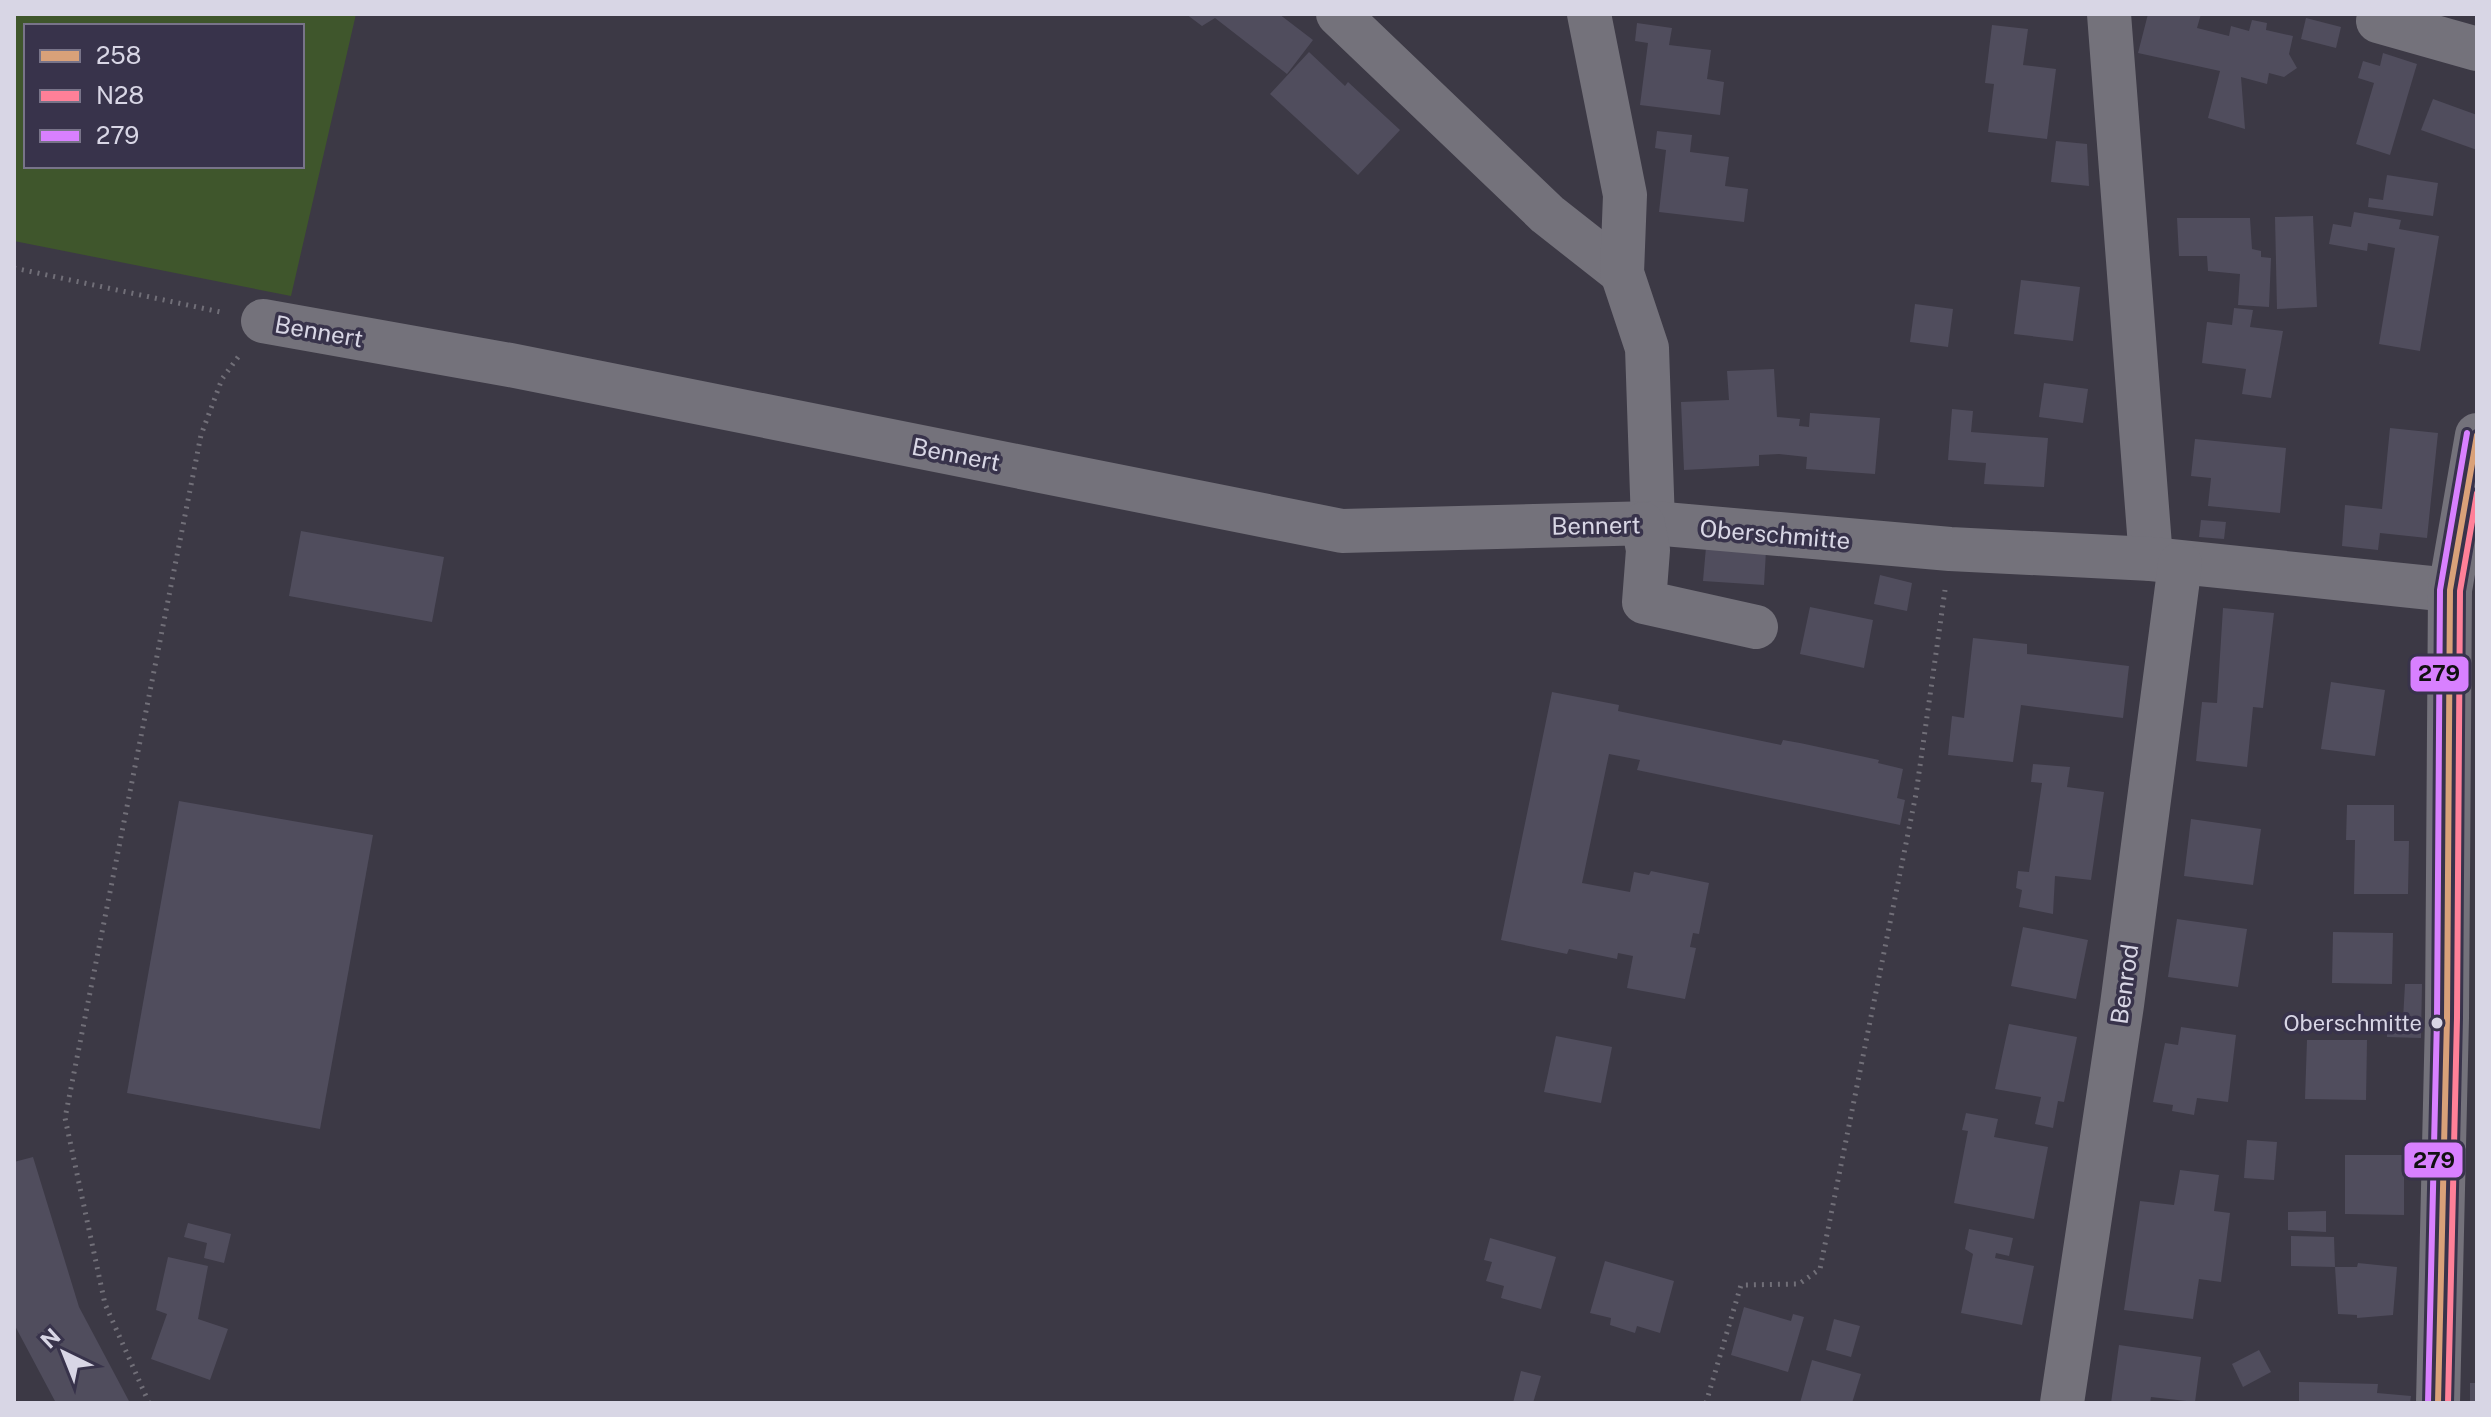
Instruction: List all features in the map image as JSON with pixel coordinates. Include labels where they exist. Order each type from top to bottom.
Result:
[{"type":"street","points":[[1338,14],[1547,214],[1622,273]]},
{"type":"street","points":[[1589,14],[1625,195],[1622,273],[1647,348],[1648,550],[1644,602],[1756,627]]},
{"type":"street","points":[[2109,14],[2166,562]]},
{"type":"street","points":[[2369,16],[2477,49]]},
{"type":"street","name":"Bennert","points":[[263,321],[510,365],[1342,531],[1648,524]]},
{"type":"street","points":[[2438,1403],[2464,696],[2450,590],[2477,435]]},
{"type":"street","name":"Oberschmitte","points":[[1648,524],[1950,549],[2166,562],[2450,590]]},
{"type":"street","name":"Benrod","points":[[2062,1403],[2122,1005],[2166,562]]},
{"type":"path","points":[[14,268],[263,321],[222,379],[201,435],[65,1118],[105,1304],[149,1403]]},
{"type":"path","points":[[1706,1403],[1741,1285],[1799,1284],[1820,1269],[1916,794],[1950,549]]},
{"type":"green space","points":[[14,14],[356,14],[291,296],[14,241]]},
{"type":"building","points":[[1186,14],[1279,14],[1313,40],[1287,74],[1215,18],[1202,26]]},
{"type":"building","points":[[2148,14],[2201,14],[2197,28],[2229,36],[2231,26],[2249,31],[2252,20],[2267,23],[2266,30],[2293,36],[2289,54],[2297,68],[2284,77],[2269,73],[2267,84],[2241,77],[2245,129],[2208,118],[2220,71],[2138,53]]},
{"type":"building","points":[[2306,18],[2341,27],[2336,48],[2301,39]]},
{"type":"building","points":[[1637,23],[1672,28],[1669,45],[1711,50],[1707,79],[1724,82],[1720,115],[1640,105],[1648,43],[1635,41]]},
{"type":"building","points":[[1992,25],[2028,29],[2023,65],[2056,69],[2047,139],[1988,132],[1994,84],[1985,83]]},
{"type":"building","points":[[1309,52],[1345,86],[1348,82],[1400,130],[1358,175],[1270,94]]},
{"type":"building","points":[[2383,53],[2417,64],[2390,155],[2356,144],[2374,83],[2358,78],[2363,61],[2380,66]]},
{"type":"building","points":[[2433,99],[2477,115],[2477,150],[2421,130]]},
{"type":"building","points":[[1657,131],[1692,135],[1690,152],[1729,157],[1725,186],[1748,189],[1744,222],[1659,212],[1666,150],[1655,148]]},
{"type":"building","points":[[2056,141],[2087,144],[2089,186],[2051,182]]},
{"type":"building","points":[[2387,175],[2438,183],[2433,216],[2368,207],[2369,198],[2383,200]]},
{"type":"building","points":[[2354,212],[2401,220],[2399,229],[2439,236],[2420,351],[2379,344],[2395,248],[2368,243],[2367,251],[2329,244],[2333,224],[2351,227]]},
{"type":"building","points":[[2313,216],[2317,307],[2277,309],[2275,217]]},
{"type":"building","points":[[2177,218],[2250,218],[2252,249],[2261,251],[2261,257],[2271,258],[2269,307],[2238,305],[2240,274],[2208,271],[2207,256],[2179,256]]},
{"type":"building","points":[[2021,280],[2080,287],[2073,341],[2014,334]]},
{"type":"building","points":[[1915,304],[1953,309],[1948,347],[1910,342]]},
{"type":"building","points":[[2234,308],[2253,310],[2250,327],[2283,331],[2271,398],[2242,394],[2246,369],[2202,363],[2207,322],[2232,325]]},
{"type":"building","points":[[1774,369],[1777,417],[1800,419],[1799,426],[1809,427],[1810,413],[1880,418],[1875,474],[1806,469],[1807,457],[1779,454],[1759,455],[1759,466],[1684,470],[1681,402],[1729,400],[1727,371]]},
{"type":"building","points":[[2044,383],[2088,389],[2083,423],[2039,417]]},
{"type":"building","points":[[1952,409],[1973,411],[1971,432],[2048,438],[2044,487],[1984,484],[1986,463],[1948,460]]},
{"type":"building","points":[[2390,428],[2438,433],[2427,538],[2380,533],[2378,550],[2342,546],[2345,505],[2382,509]]},
{"type":"building","points":[[2195,439],[2286,448],[2280,513],[2208,506],[2211,478],[2191,476]]},
{"type":"building","points":[[2201,520],[2226,522],[2224,539],[2199,537]]},
{"type":"building","points":[[301,531],[444,557],[432,622],[289,596]]},
{"type":"building","points":[[1706,547],[1766,551],[1764,585],[1703,581]]},
{"type":"building","points":[[1880,575],[1912,583],[1907,611],[1874,604]]},
{"type":"building","points":[[1810,607],[1873,620],[1864,668],[1800,654]]},
{"type":"building","points":[[2223,608],[2274,613],[2263,708],[2253,707],[2247,767],[2196,761],[2202,702],[2217,703]]},
{"type":"building","points":[[1973,638],[2027,644],[2027,654],[2129,666],[2123,718],[2021,705],[2013,762],[1948,755],[1952,716],[1964,718]]},
{"type":"building","points":[[2331,682],[2385,690],[2375,756],[2321,749]]},
{"type":"building","points":[[1552,692],[1619,705],[1618,711],[1781,745],[1783,740],[1800,743],[1879,760],[1878,763],[1903,769],[1897,798],[1905,800],[1900,825],[1637,770],[1640,760],[1609,754],[1582,883],[1630,892],[1634,872],[1649,875],[1651,871],[1709,883],[1699,934],[1693,933],[1690,947],[1696,948],[1685,999],[1627,988],[1633,956],[1618,953],[1617,959],[1569,949],[1567,954],[1501,940]]},
{"type":"building","points":[[2033,764],[2070,767],[2067,787],[2104,792],[2091,880],[2055,876],[2053,914],[2019,907],[2022,890],[2016,888],[2018,871],[2029,872],[2042,783],[2031,782]]},
{"type":"building","points":[[179,801],[373,835],[320,1129],[127,1093]]},
{"type":"building","points":[[2347,805],[2394,805],[2394,841],[2409,841],[2408,894],[2354,894],[2355,840],[2346,840]]},
{"type":"building","points":[[2191,819],[2261,829],[2253,885],[2184,876]]},
{"type":"building","points":[[2177,919],[2247,929],[2238,987],[2168,977]]},
{"type":"building","points":[[2023,927],[2088,940],[2076,999],[2011,986]]},
{"type":"building","points":[[2333,932],[2393,933],[2392,984],[2332,983]]},
{"type":"building","points":[[2405,984],[2422,984],[2421,1038],[2387,1037],[2387,1020],[2403,1020]]},
{"type":"building","points":[[2009,1024],[2077,1037],[2064,1102],[2058,1101],[2053,1128],[2035,1124],[2041,1097],[1995,1089]]},
{"type":"building","points":[[2181,1027],[2236,1035],[2228,1102],[2197,1098],[2194,1115],[2172,1111],[2173,1105],[2153,1102],[2165,1043],[2178,1045]]},
{"type":"building","points":[[1556,1036],[1612,1047],[1601,1103],[1544,1092]]},
{"type":"building","points":[[2307,1040],[2367,1040],[2366,1100],[2305,1099]]},
{"type":"building","points":[[1966,1113],[1998,1119],[1994,1137],[2048,1147],[2034,1219],[1954,1203],[1968,1131],[1962,1130]]},
{"type":"building","points":[[2247,1140],[2277,1142],[2274,1180],[2244,1178]]},
{"type":"building","points":[[2345,1155],[2404,1155],[2404,1215],[2345,1214]]},
{"type":"building","points":[[33,1157],[79,1307],[130,1403],[56,1403],[14,1324],[14,1162]]},
{"type":"building","points":[[2180,1170],[2219,1175],[2214,1211],[2230,1213],[2221,1282],[2199,1279],[2193,1319],[2124,1310],[2140,1201],[2174,1205]]},
{"type":"building","points":[[2326,1211],[2326,1232],[2288,1230],[2288,1212]]},
{"type":"building","points":[[188,1223],[231,1234],[224,1263],[204,1258],[207,1243],[184,1237]]},
{"type":"building","points":[[1969,1229],[2013,1238],[2009,1256],[1996,1253],[1995,1258],[2034,1266],[2022,1325],[1961,1313],[1973,1254],[1965,1249]]},
{"type":"building","points":[[2291,1236],[2334,1237],[2335,1267],[2291,1266]]},
{"type":"building","points":[[1490,1238],[1556,1257],[1541,1309],[1501,1298],[1504,1286],[1486,1281],[1492,1262],[1484,1260]]},
{"type":"building","points":[[168,1257],[208,1266],[198,1319],[228,1329],[210,1380],[151,1359],[167,1314],[156,1310]]},
{"type":"building","points":[[1605,1261],[1674,1281],[1660,1333],[1637,1326],[1635,1333],[1610,1325],[1611,1318],[1590,1313]]},
{"type":"building","points":[[2358,1263],[2397,1267],[2393,1315],[2357,1318],[2357,1315],[2338,1314],[2335,1267],[2357,1267]]},
{"type":"building","points":[[1744,1307],[1791,1321],[1793,1314],[1804,1317],[1788,1372],[1731,1355]]},
{"type":"building","points":[[1834,1319],[1860,1326],[1851,1357],[1826,1350]]},
{"type":"building","points":[[2119,1345],[2201,1357],[2195,1402],[2151,1397],[2150,1403],[2111,1403]]},
{"type":"building","points":[[2259,1350],[2271,1372],[2243,1387],[2232,1364]]},
{"type":"building","points":[[1812,1360],[1861,1374],[1852,1403],[1800,1403]]},
{"type":"building","points":[[1521,1371],[1541,1376],[1533,1403],[1513,1403]]},
{"type":"building","points":[[2299,1382],[2378,1384],[2377,1393],[2411,1396],[2410,1403],[2299,1403]]},
{"type":"building","points":[[2470,1383],[2477,1383],[2477,1403],[2470,1403]]},
{"type":"transit line","name":"279","points":[[2428,1403],[2437,1018],[2440,590],[2467,433]]},
{"type":"transit line","name":"258","points":[[2438,1403],[2447,1018],[2450,590],[2477,435]]},
{"type":"transit line","name":"N28","points":[[2448,1403],[2457,1018],[2460,591],[2477,493]]},
{"type":"place","name":"Oberschmitte","points":[[2437,1023]]}]
